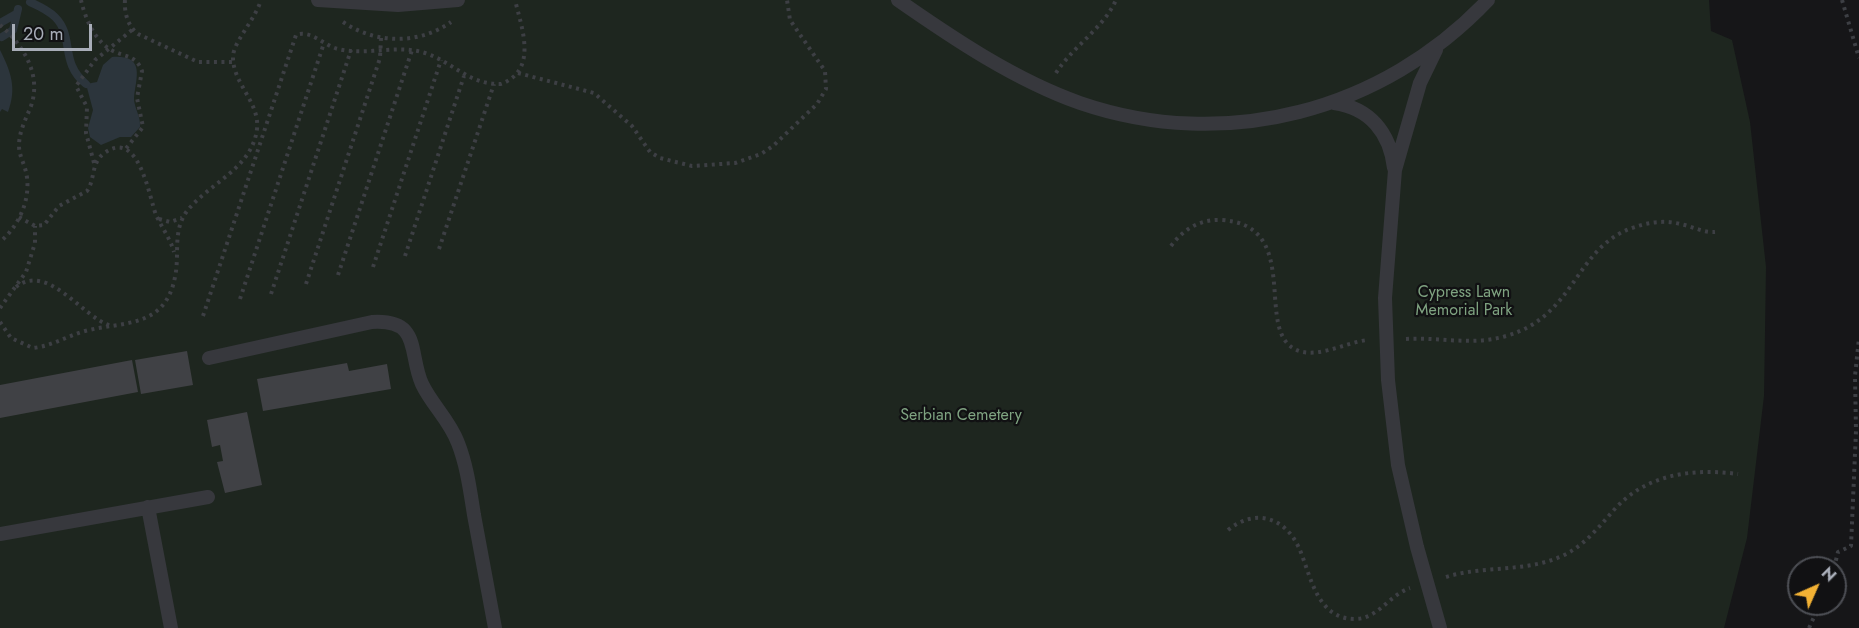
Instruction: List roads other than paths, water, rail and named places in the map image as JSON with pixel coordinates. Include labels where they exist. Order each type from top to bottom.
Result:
[{"type":"lane","points":[[318,0],[368,5],[458,0]]},
{"type":"lane","points":[[898,0],[966,45],[1047,89],[1112,112],[1175,124],[1242,123],[1306,111],[1334,103],[1392,77],[1439,46],[1488,0]]},
{"type":"lane","points":[[1439,46],[1420,83],[1395,170],[1386,259],[1385,339],[1398,465],[1416,547],[1440,628]]},
{"type":"lane","points":[[1334,103],[1355,108],[1367,115],[1382,130],[1392,151],[1395,170]]},
{"type":"lane","points":[[209,358],[372,322],[384,322],[403,328],[410,336],[418,376],[425,391],[446,419],[464,461],[495,628]]},
{"type":"lane","points":[[0,534],[208,496]]},
{"type":"lane","points":[[148,507],[171,628]]},
{"type":"waterway","points":[[30,2],[49,12],[61,25],[73,67],[86,84]]},
{"type":"waterway","points":[[2,37],[13,30],[18,9]]},
{"type":"waterway","points":[[0,23],[16,14]]},
{"type":"park label","name":"Cypress Lawn Memorial Park","points":[[1464,302]]},
{"type":"park label","name":"Serbian Cemetery","points":[[961,416]]}]
